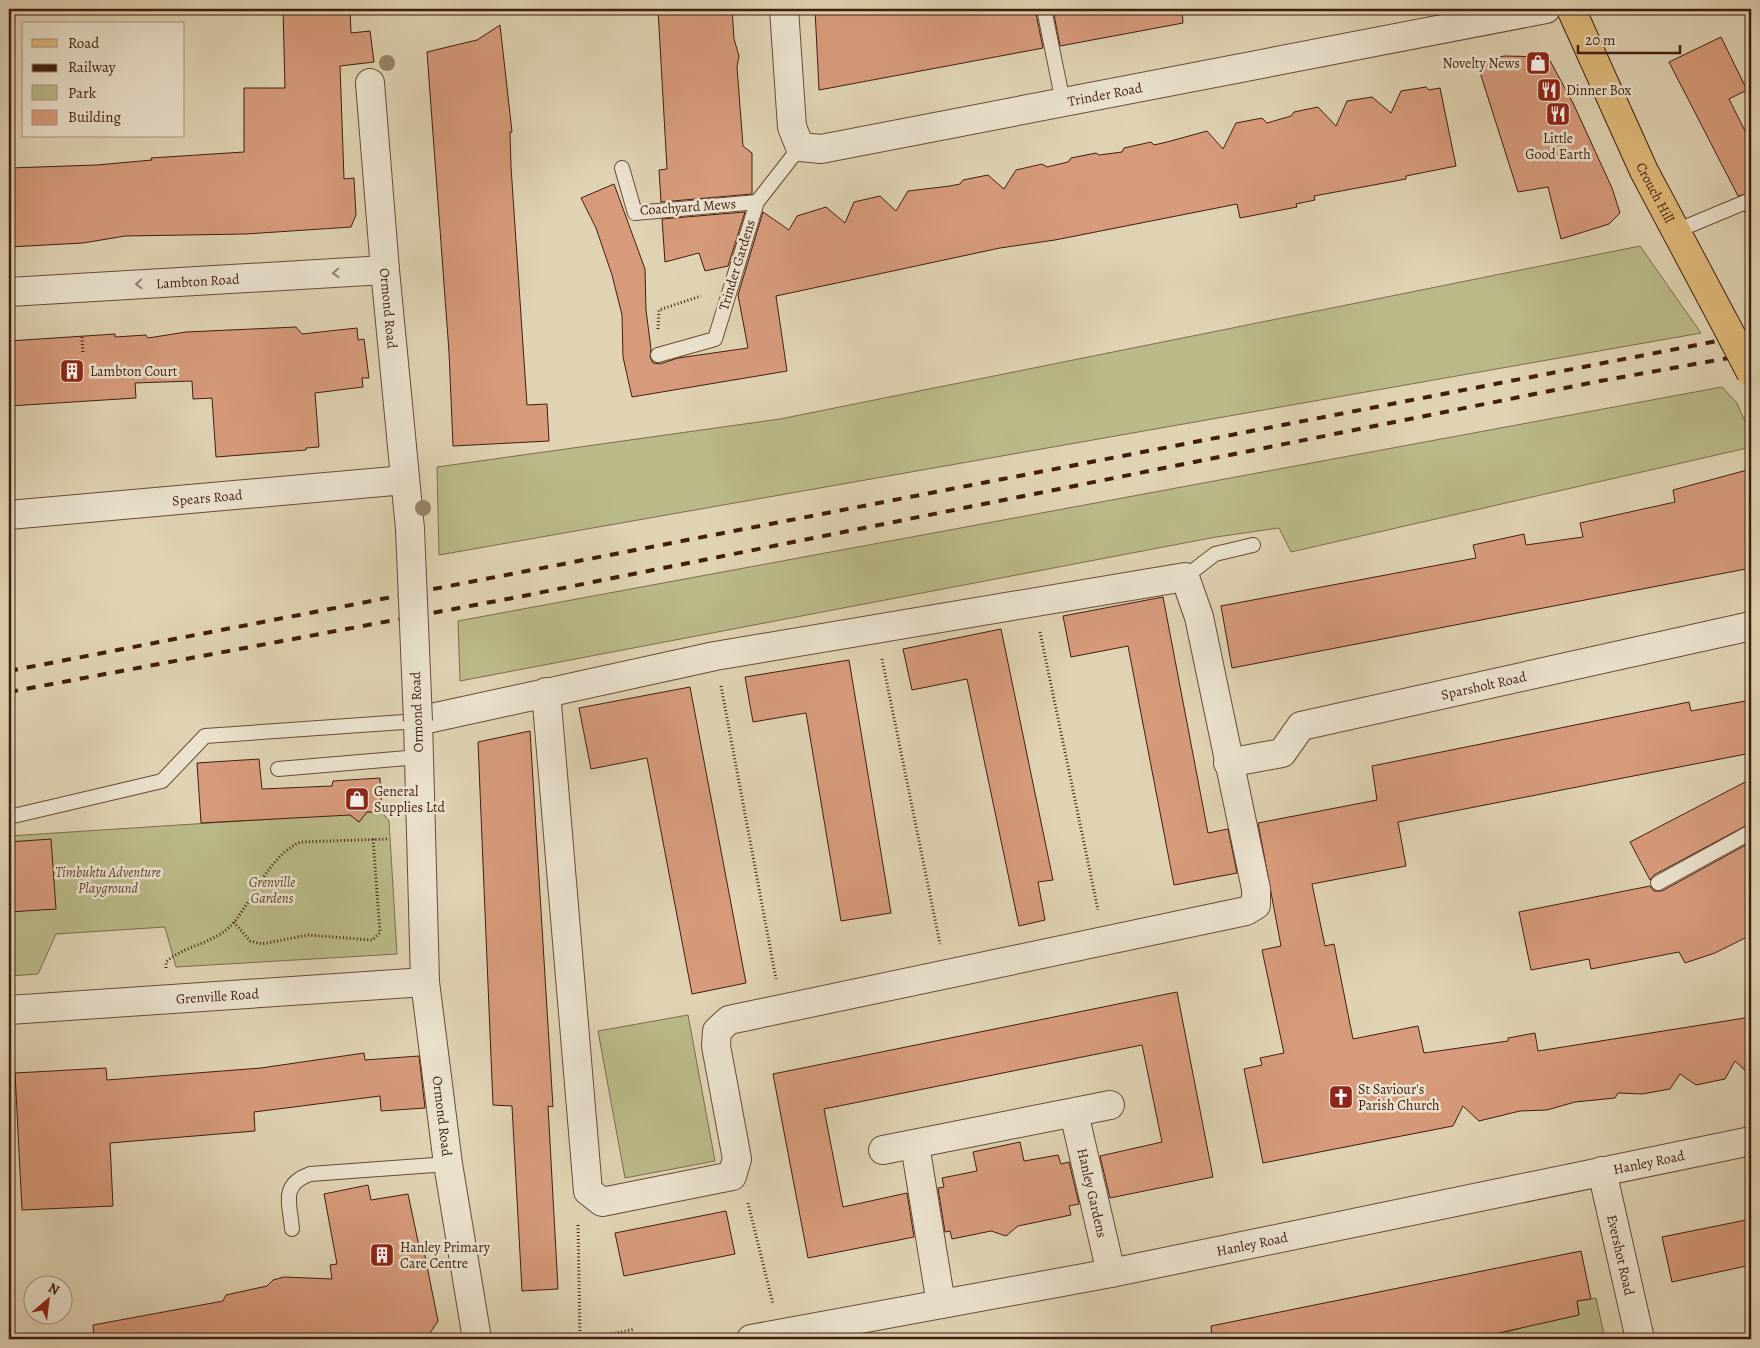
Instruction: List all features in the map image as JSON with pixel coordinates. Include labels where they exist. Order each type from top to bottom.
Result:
[{"type":"main road","name":"Crouch Hill","points":[[1571,9],[1644,171],[1751,372]]},
{"type":"street","points":[[784,9],[792,126],[800,147]]},
{"type":"street","name":"Trinder Road","points":[[800,147],[821,148],[1546,9]]},
{"type":"street","name":"Ormond Road","points":[[370,83],[385,270],[410,529],[418,721],[425,982],[448,1164],[477,1339]]},
{"type":"street","name":"Lambton Road","points":[[9,292],[385,270]]},
{"type":"street","name":"Spears Road","points":[[9,515],[405,480]]},
{"type":"street","points":[[418,721],[546,692],[715,656],[1185,576],[1199,617],[1228,763],[1256,889],[1256,905],[1246,911],[729,1020],[717,1031],[716,1046],[737,1159],[732,1176],[602,1202],[588,1191],[546,692]]},
{"type":"street","name":"Sparsholt Road","points":[[1228,763],[1282,753],[1301,726],[1751,626]]},
{"type":"street","name":"Grenville Road","points":[[9,1010],[425,982]]},
{"type":"street","points":[[883,1150],[1110,1105]]},
{"type":"street","name":"Hanley Gardens","points":[[1074,1113],[1111,1273]]},
{"type":"street","name":"Hanley Road","points":[[751,1339],[1111,1273],[1602,1170],[1751,1141]]},
{"type":"street","points":[[915,1145],[941,1304]]},
{"type":"street","name":"Evershot Road","points":[[1602,1170],[1640,1339]]},
{"type":"lane","points":[[1044,9],[1063,102]]},
{"type":"lane","name":"Trinder Gardens","points":[[658,355],[715,339],[757,202],[800,147]]},
{"type":"lane","name":"Coachyard Mews","points":[[622,168],[635,212],[757,202]]},
{"type":"lane","points":[[1676,232],[1748,201],[1751,208]]},
{"type":"lane","points":[[1185,576],[1215,554],[1253,545]]},
{"type":"lane","points":[[9,817],[162,780],[205,736],[418,721]]},
{"type":"lane","points":[[278,769],[419,757]]},
{"type":"lane","points":[[1658,883],[1751,832]]},
{"type":"lane","points":[[292,1229],[289,1193],[291,1185],[297,1179],[310,1174],[448,1164]]},
{"type":"path","points":[[658,355],[659,310],[730,287]]},
{"type":"path","points":[[82,336],[83,354]]},
{"type":"path","points":[[1034,602],[1105,941]]},
{"type":"path","points":[[876,629],[946,974]]},
{"type":"path","points":[[715,656],[782,1009]]},
{"type":"path","points":[[165,999],[166,962],[172,957],[212,940],[234,922],[250,896],[287,848],[300,842],[421,836]]},
{"type":"path","points":[[234,922],[250,941],[262,944],[308,934],[372,940],[380,933],[374,839]]},
{"type":"path","points":[[737,1159],[780,1333]]},
{"type":"path","points":[[580,1339],[578,1218],[588,1191]]},
{"type":"path","points":[[587,1339],[635,1329]]},
{"type":"green space","points":[[1640,246],[1701,333],[439,555],[437,467],[780,419]]},
{"type":"green space","points":[[1722,387],[1737,403],[1749,431],[1747,448],[1291,552],[1279,528],[1216,537],[460,681],[458,621]]},
{"type":"green space","name":"Grenville Gardens","points":[[367,812],[382,812],[389,821],[397,954],[176,967],[165,927],[56,934],[38,974],[9,976],[9,836],[349,814],[359,822]]},
{"type":"green space","points":[[688,1015],[715,1161],[625,1178],[598,1031]]},
{"type":"green space","points":[[1596,1298],[1605,1339],[1471,1339],[1468,1324],[1507,1332],[1522,1328],[1519,1314],[1549,1319],[1579,1315],[1577,1301]]},
{"type":"building","points":[[283,9],[350,9],[351,33],[370,31],[374,62],[340,66],[344,179],[354,178],[356,215],[351,227],[246,234],[125,236],[83,243],[9,247],[9,168],[97,165],[152,160],[151,158],[244,152],[244,88],[285,88]]},
{"type":"building","points":[[658,9],[732,9],[734,39],[739,56],[737,67],[743,146],[752,153],[752,194],[661,202],[659,170],[667,169]]},
{"type":"building","points":[[815,9],[1035,9],[1043,48],[819,90]]},
{"type":"building","points":[[1053,9],[1182,9],[1183,23],[1060,46]]},
{"type":"building","points":[[500,25],[512,132],[510,132],[511,167],[527,405],[547,404],[549,441],[453,446],[449,352],[427,52],[477,40]]},
{"type":"building","points":[[1721,37],[1747,90],[1729,99],[1751,143],[1751,193],[1738,196],[1669,62]]},
{"type":"building","points":[[1504,56],[1548,57],[1573,103],[1612,188],[1620,213],[1609,224],[1561,239],[1548,187],[1518,192],[1477,63]]},
{"type":"building","points":[[1426,87],[1429,90],[1440,88],[1456,166],[1406,176],[1406,179],[1314,196],[1315,200],[1296,204],[1297,207],[1240,218],[1237,204],[1055,240],[1000,248],[776,296],[787,371],[632,397],[623,357],[622,315],[612,275],[596,228],[581,198],[614,184],[645,269],[650,357],[653,363],[660,364],[678,358],[748,348],[738,295],[763,212],[789,230],[797,216],[826,207],[845,223],[854,202],[880,196],[896,211],[908,191],[960,184],[963,180],[988,175],[1004,189],[1016,170],[1042,164],[1047,167],[1068,162],[1071,158],[1096,153],[1099,155],[1122,152],[1124,148],[1151,142],[1154,145],[1207,131],[1223,149],[1236,123],[1262,118],[1267,123],[1291,116],[1294,112],[1318,107],[1336,126],[1347,101],[1372,97],[1391,113],[1401,91]]},
{"type":"building","points":[[745,212],[728,266],[705,271],[699,253],[665,262],[662,219]]},
{"type":"building","points":[[296,327],[302,334],[357,328],[358,340],[364,339],[369,378],[362,378],[363,387],[315,393],[319,447],[306,448],[306,450],[216,457],[212,398],[193,399],[192,381],[135,383],[136,398],[9,406],[9,341],[115,334],[115,337],[146,335],[148,338],[186,332]]},
{"type":"building","points":[[1751,469],[1751,568],[1232,668],[1221,606],[1476,558],[1473,545],[1524,534],[1526,545],[1583,537],[1580,523],[1675,502],[1673,490]]},
{"type":"building","points":[[1163,597],[1208,833],[1228,829],[1237,873],[1174,885],[1128,646],[1071,657],[1063,616]]},
{"type":"building","points":[[1001,629],[1053,880],[1038,882],[1045,920],[1019,926],[967,679],[912,690],[903,649]]},
{"type":"building","points":[[849,660],[891,913],[841,921],[806,713],[753,722],[745,677]]},
{"type":"building","points":[[690,687],[746,983],[692,994],[647,758],[591,769],[579,708]]},
{"type":"building","points":[[1751,700],[1751,753],[1398,822],[1406,866],[1312,884],[1325,946],[1334,944],[1353,1039],[1418,1026],[1424,1053],[1508,1041],[1508,1038],[1535,1033],[1538,1051],[1751,1017],[1751,1076],[1735,1061],[1725,1079],[1696,1085],[1680,1074],[1670,1089],[1642,1094],[1618,1093],[1615,1098],[1575,1102],[1547,1110],[1520,1111],[1479,1121],[1463,1106],[1453,1126],[1263,1163],[1244,1069],[1262,1065],[1260,1058],[1284,1053],[1262,950],[1281,946],[1258,823],[1377,800],[1372,766],[1689,702],[1691,711]]},
{"type":"building","points":[[530,731],[553,1107],[548,1106],[558,1289],[522,1291],[512,1106],[493,1105],[478,742]]},
{"type":"building","points":[[259,759],[262,789],[332,786],[333,781],[380,778],[382,812],[367,812],[359,822],[350,815],[201,823],[197,763]]},
{"type":"building","points":[[1751,779],[1751,823],[1654,875],[1650,880],[1630,842]]},
{"type":"building","points":[[51,839],[56,909],[9,912],[9,842]]},
{"type":"building","points":[[1751,842],[1751,935],[1715,953],[1685,963],[1679,952],[1591,969],[1589,959],[1531,970],[1519,912],[1650,886],[1654,891],[1662,891]]},
{"type":"building","points":[[1177,992],[1213,1177],[1110,1198],[1100,1156],[1162,1142],[1142,1045],[824,1109],[843,1207],[907,1193],[914,1237],[808,1258],[773,1074]]},
{"type":"building","points":[[364,1053],[365,1060],[419,1056],[425,1108],[381,1111],[380,1096],[254,1112],[255,1131],[110,1143],[113,1206],[22,1210],[15,1073],[106,1068],[107,1080],[261,1068]]},
{"type":"building","points":[[1020,1142],[1024,1161],[1058,1155],[1061,1164],[1069,1162],[1079,1204],[1069,1206],[1071,1215],[1018,1226],[1006,1236],[991,1231],[952,1239],[950,1231],[945,1232],[938,1188],[944,1187],[942,1178],[977,1171],[973,1152]]},
{"type":"building","points":[[368,1185],[371,1200],[408,1194],[419,1246],[423,1246],[438,1321],[426,1339],[94,1339],[93,1325],[223,1301],[226,1295],[267,1286],[273,1280],[284,1277],[332,1279],[330,1265],[337,1264],[324,1194]]},
{"type":"building","points":[[726,1211],[735,1254],[624,1276],[615,1233]]},
{"type":"building","points":[[1751,1219],[1751,1265],[1672,1282],[1662,1237]]},
{"type":"building","points":[[1581,1251],[1591,1299],[1577,1301],[1579,1315],[1472,1339],[1212,1339],[1211,1326]]},
{"type":"railway","points":[[9,671],[1733,338]]},
{"type":"railway","points":[[9,692],[518,597],[1600,381],[1751,354]]},
{"type":"place","name":"Novelty News","points":[[1538,63]]},
{"type":"place","name":"Dinner Box","points":[[1549,90]]},
{"type":"place","name":"Little Good Earth","points":[[1558,114]]},
{"type":"place","name":"Lambton Court","points":[[72,371]]},
{"type":"place","name":"General Supplies Ltd","points":[[357,799]]},
{"type":"place","name":"St Saviour's Parish Church","points":[[1341,1097]]},
{"type":"place","name":"Hanley Primary Care Centre","points":[[382,1255]]},
{"type":"park label","name":"Timbuktu Adventure Playground","points":[[108,880]]}]
